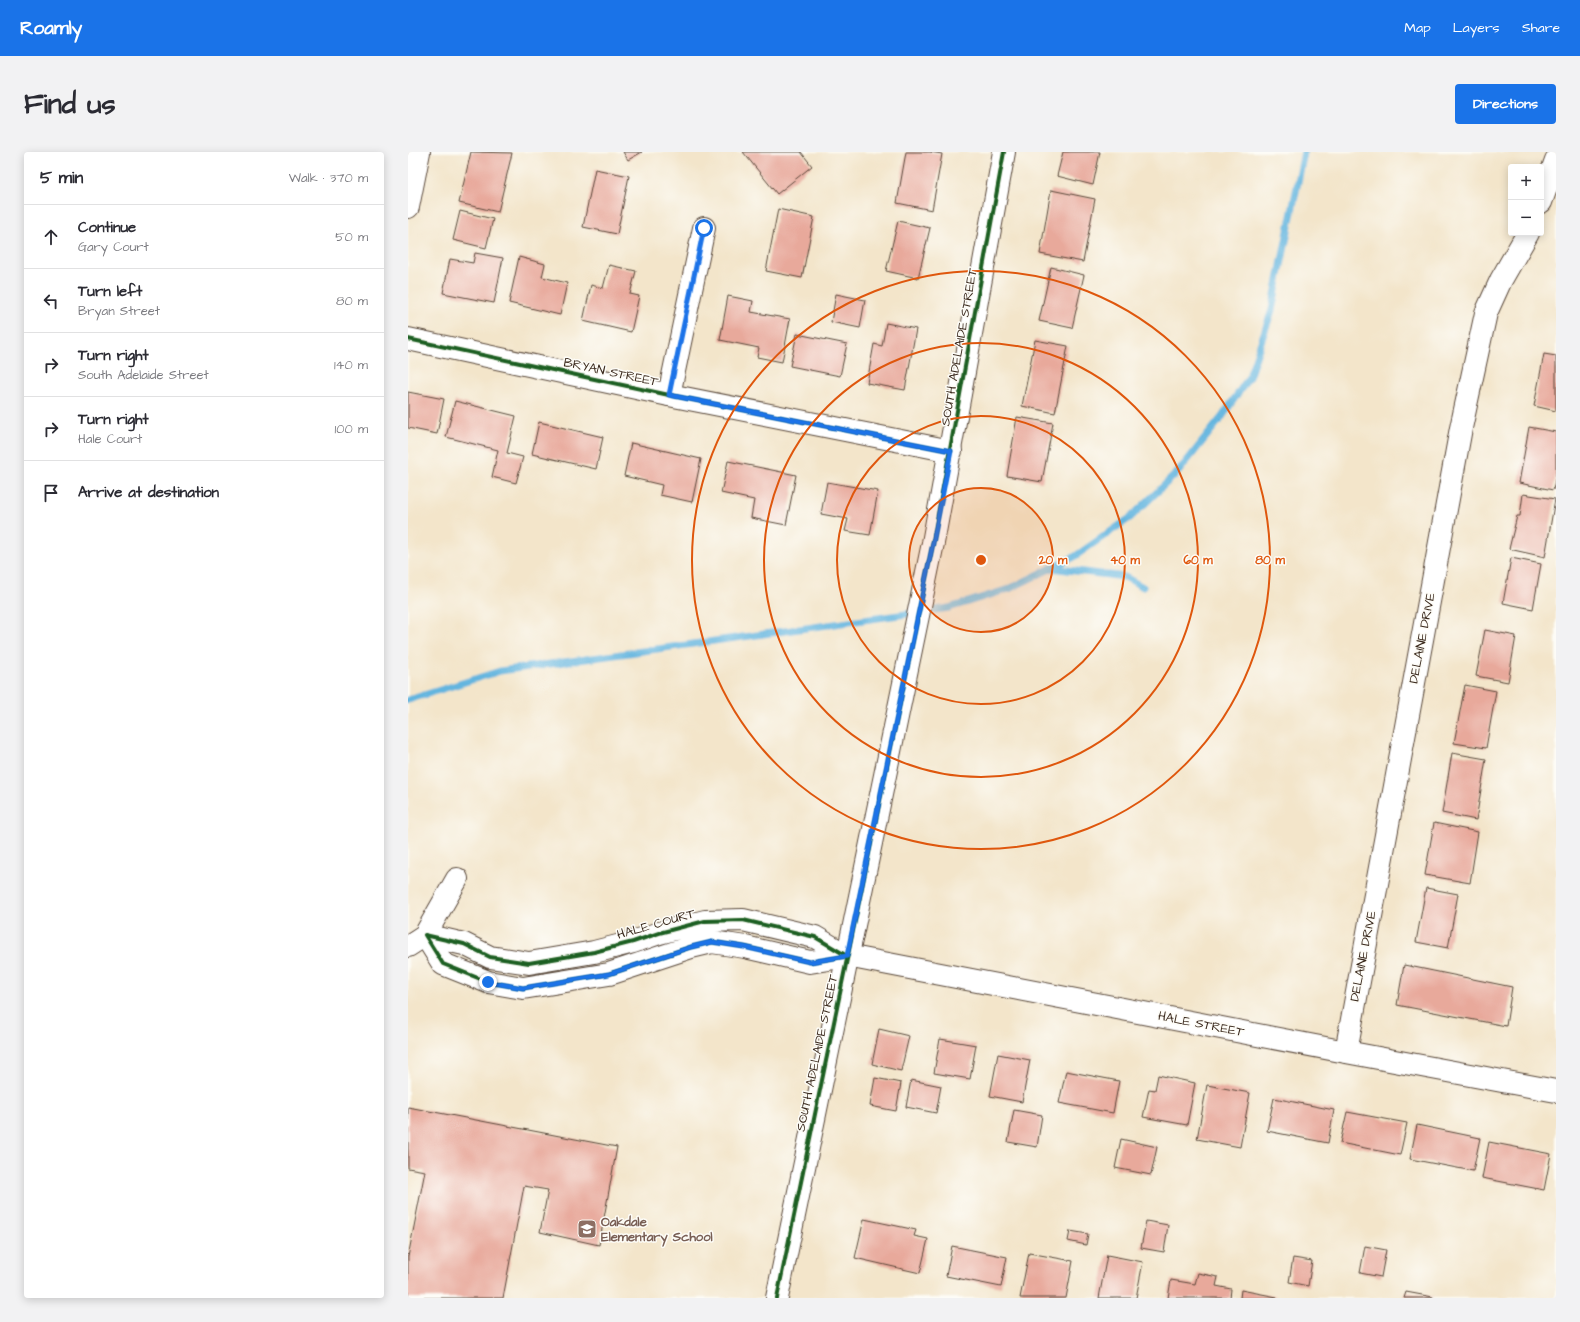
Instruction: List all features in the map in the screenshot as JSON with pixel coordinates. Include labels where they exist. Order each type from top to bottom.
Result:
[{"type":"street","points":[[408,207],[419,152]]},
{"type":"street","name":"SOUTH ADELAIDE STREET","points":[[777,1298],[951,451],[1004,152]]},
{"type":"street","points":[[1542,200],[1556,160]]},
{"type":"street","points":[[669,395],[704,228]]},
{"type":"street","name":"DELAINE DRIVE","points":[[1346,1052],[1460,436],[1486,313],[1501,280],[1526,236]]},
{"type":"street","name":"BRYAN STREET","points":[[408,339],[669,395],[951,451]]},
{"type":"street","points":[[457,879],[417,940],[442,964],[488,982],[523,988],[609,974],[691,947],[712,942],[744,947],[810,962],[847,956]]},
{"type":"street","name":"HALE COURT","points":[[417,940],[464,944],[490,957],[529,963],[594,952],[705,921],[743,920],[814,937],[847,956]]},
{"type":"street","name":"HALE COURT","points":[[647,937],[652,960]]},
{"type":"street","name":"HALE STREET","points":[[847,956],[1556,1091]]},
{"type":"street","points":[[565,957],[568,981]]},
{"type":"building","points":[[471,152],[512,153],[498,212],[459,203]]},
{"type":"building","points":[[623,152],[642,152],[628,160]]},
{"type":"building","points":[[743,152],[801,152],[812,166],[777,194]]},
{"type":"building","points":[[906,152],[930,152],[942,154],[932,210],[897,203]]},
{"type":"building","points":[[1063,152],[1100,152],[1093,185],[1057,176]]},
{"type":"building","points":[[595,169],[629,176],[617,234],[583,227]]},
{"type":"building","points":[[1051,190],[1095,199],[1083,262],[1040,254]]},
{"type":"building","points":[[778,209],[814,217],[802,278],[766,271]]},
{"type":"building","points":[[460,211],[493,219],[486,248],[453,240]]},
{"type":"building","points":[[898,221],[930,228],[918,278],[886,271]]},
{"type":"building","points":[[475,253],[503,258],[494,303],[443,293],[450,259],[473,263]]},
{"type":"building","points":[[519,257],[545,264],[542,277],[567,283],[560,315],[509,303]]},
{"type":"building","points":[[609,265],[636,271],[630,294],[639,296],[631,332],[583,321],[591,285],[603,288]]},
{"type":"building","points":[[1051,267],[1084,275],[1072,328],[1039,321]]},
{"type":"building","points":[[836,294],[865,300],[860,328],[831,322]]},
{"type":"building","points":[[728,296],[753,301],[751,312],[790,319],[782,362],[757,357],[759,348],[720,340]]},
{"type":"building","points":[[886,323],[916,329],[905,390],[867,383],[874,344],[882,346]]},
{"type":"building","points":[[797,334],[847,344],[840,376],[790,366]]},
{"type":"building","points":[[1035,340],[1068,346],[1055,413],[1022,406]]},
{"type":"building","points":[[1544,354],[1556,356],[1556,411],[1534,406]]},
{"type":"building","points":[[408,392],[444,399],[437,434],[408,428]]},
{"type":"building","points":[[455,401],[516,416],[507,453],[523,457],[516,483],[492,477],[498,450],[446,437]]},
{"type":"building","points":[[1017,417],[1053,423],[1042,482],[1007,476]]},
{"type":"building","points":[[539,422],[603,437],[596,469],[532,454]]},
{"type":"building","points":[[1529,427],[1556,432],[1556,475],[1553,490],[1519,483]]},
{"type":"building","points":[[631,443],[701,459],[692,502],[660,495],[662,485],[624,476]]},
{"type":"building","points":[[728,461],[796,475],[786,525],[751,518],[754,500],[721,493]]},
{"type":"building","points":[[827,482],[878,491],[870,535],[845,531],[848,519],[821,514]]},
{"type":"building","points":[[1523,494],[1555,499],[1545,557],[1509,549],[1517,516],[1520,516]]},
{"type":"building","points":[[1511,558],[1541,564],[1533,609],[1503,603]]},
{"type":"building","points":[[1485,630],[1516,636],[1508,682],[1476,676]]},
{"type":"building","points":[[1465,685],[1496,691],[1486,748],[1454,743]]},
{"type":"building","points":[[1452,753],[1486,759],[1476,820],[1442,813]]},
{"type":"building","points":[[1434,823],[1478,832],[1470,883],[1425,875]]},
{"type":"building","points":[[1426,888],[1458,894],[1448,948],[1416,942]]},
{"type":"building","points":[[1404,965],[1512,987],[1506,1026],[1397,1005]]},
{"type":"building","points":[[879,1029],[909,1036],[901,1071],[872,1064]]},
{"type":"building","points":[[940,1039],[976,1045],[970,1079],[934,1073]]},
{"type":"building","points":[[998,1054],[1030,1060],[1022,1102],[990,1096]]},
{"type":"building","points":[[1066,1071],[1119,1081],[1113,1113],[1059,1103]]},
{"type":"building","points":[[1158,1075],[1195,1083],[1187,1125],[1143,1117],[1149,1089],[1155,1090]]},
{"type":"building","points":[[875,1078],[901,1083],[896,1111],[870,1106]]},
{"type":"building","points":[[911,1080],[941,1086],[936,1113],[906,1107]]},
{"type":"building","points":[[1207,1085],[1250,1093],[1240,1147],[1197,1139]]},
{"type":"building","points":[[1274,1098],[1334,1110],[1328,1143],[1267,1131]]},
{"type":"building","points":[[408,1107],[617,1147],[599,1245],[540,1232],[548,1190],[524,1186],[503,1298],[408,1298],[408,1257],[425,1171],[408,1168]]},
{"type":"building","points":[[1014,1110],[1042,1115],[1037,1147],[1008,1142]]},
{"type":"building","points":[[1347,1112],[1407,1123],[1400,1155],[1340,1143]]},
{"type":"building","points":[[1417,1125],[1480,1138],[1473,1171],[1410,1159]]},
{"type":"building","points":[[1121,1139],[1157,1147],[1151,1175],[1115,1168]]},
{"type":"building","points":[[1489,1142],[1551,1154],[1544,1190],[1482,1178]]},
{"type":"building","points":[[864,1219],[916,1230],[914,1236],[928,1239],[920,1273],[855,1258]]},
{"type":"building","points":[[1146,1221],[1168,1225],[1164,1252],[1141,1248]]},
{"type":"building","points":[[1070,1231],[1088,1234],[1086,1245],[1068,1241]]},
{"type":"building","points":[[952,1246],[1007,1257],[1001,1287],[946,1276]]},
{"type":"building","points":[[1365,1246],[1386,1250],[1381,1277],[1360,1273]]},
{"type":"building","points":[[1029,1253],[1073,1261],[1066,1298],[1020,1298]]},
{"type":"building","points":[[1107,1255],[1143,1262],[1136,1298],[1099,1298]]},
{"type":"building","points":[[1293,1258],[1312,1261],[1308,1286],[1289,1282]]},
{"type":"building","points":[[1198,1273],[1218,1277],[1216,1286],[1231,1289],[1230,1298],[1168,1298],[1171,1280],[1195,1284]]},
{"type":"building","points":[[1241,1290],[1277,1297],[1277,1298],[1240,1298]]},
{"type":"building","points":[[1406,1292],[1433,1297],[1433,1298],[1404,1298]]},
{"type":"waterway","points":[[408,700],[500,671],[949,608],[1009,589],[1074,557],[1130,518],[1179,471],[1222,417],[1249,377],[1272,310],[1304,152]]},
{"type":"waterway","points":[[1051,568],[1125,577],[1143,587]]},
{"type":"cycle path","points":[[777,1298],[933,543],[1004,152]]},
{"type":"cycle path","points":[[408,339],[669,395],[951,451]]},
{"type":"cycle path","points":[[743,920],[815,937],[847,956],[810,962],[745,947],[712,942],[691,947],[609,974],[523,988],[488,982],[443,964],[425,935],[464,944],[490,957],[529,963],[594,952],[705,921],[743,920]]},
{"type":"place","name":"Oakdale Elementary School","points":[[587,1229]]},
{"type":"route","points":[[488,982],[523,988],[609,974],[691,947],[712,942],[744,947],[810,962],[847,956],[951,451],[669,395],[704,228]]}]
